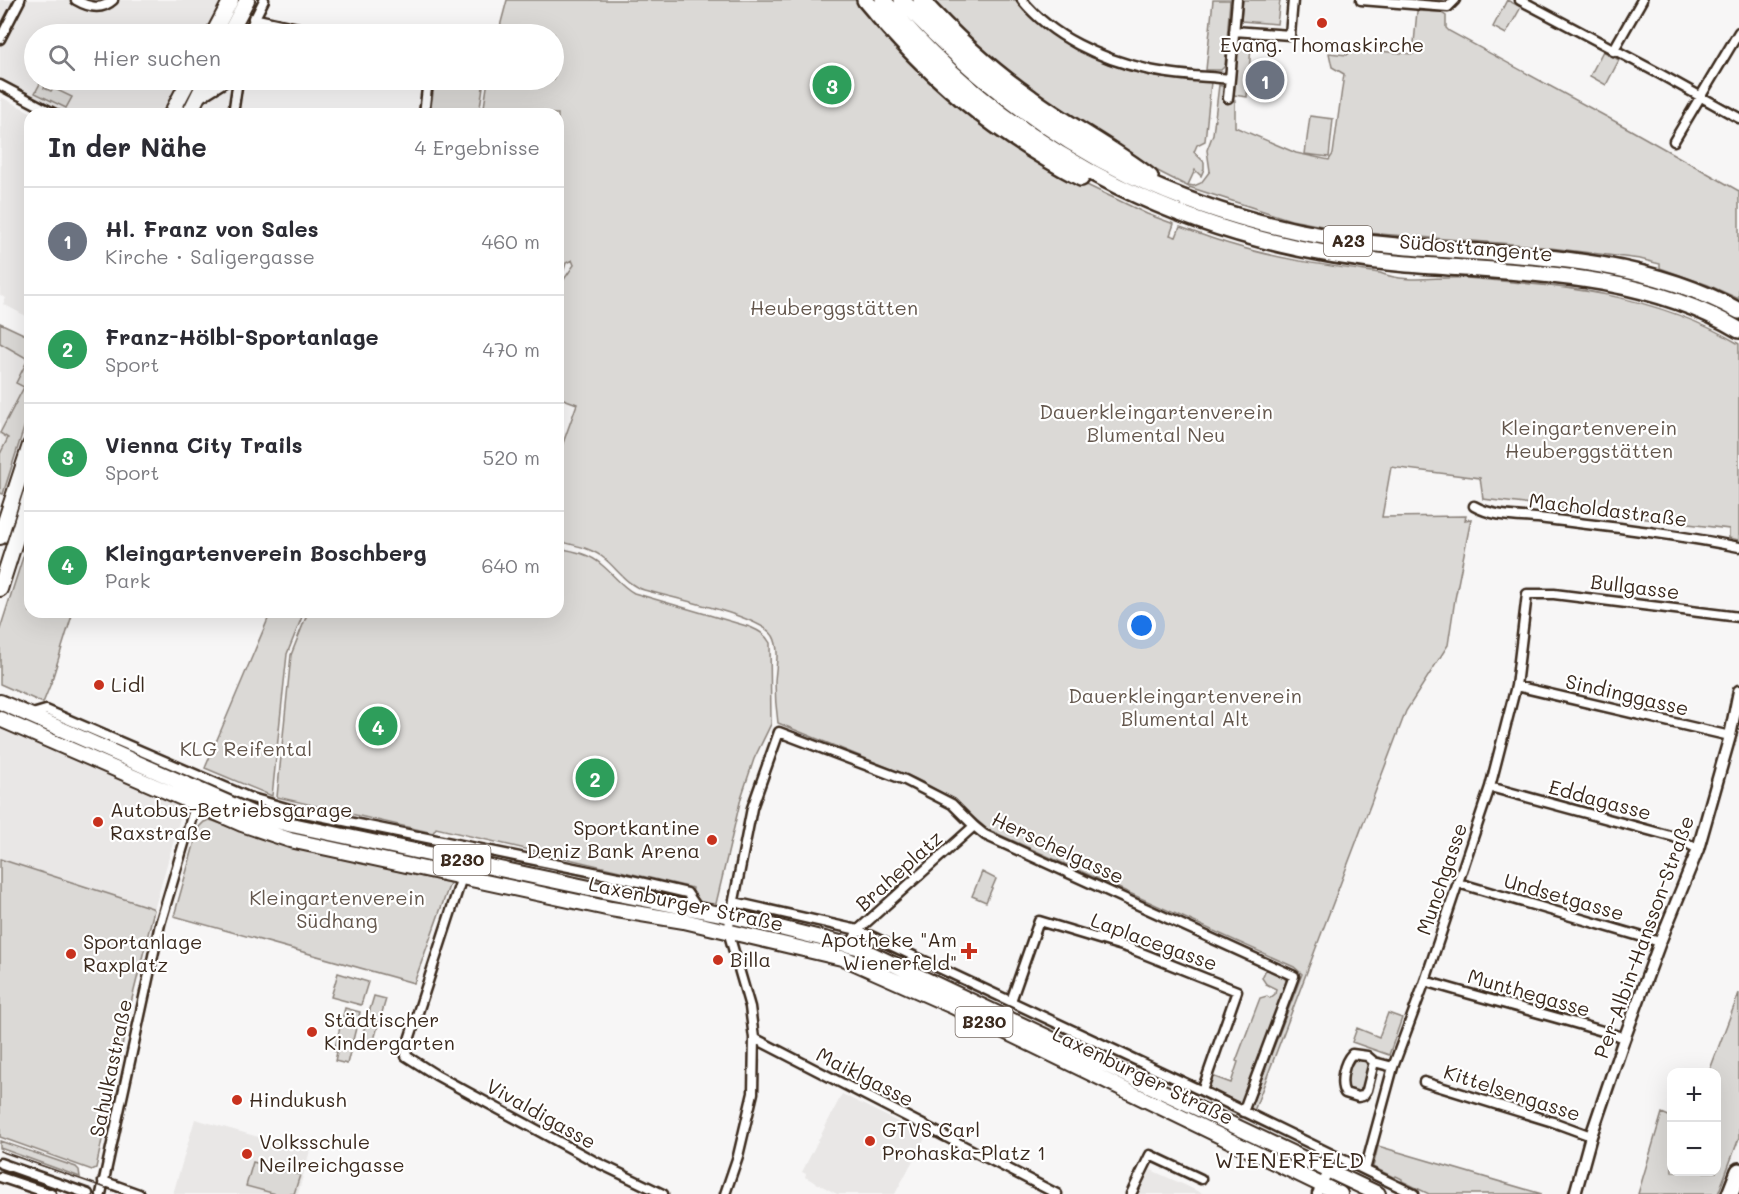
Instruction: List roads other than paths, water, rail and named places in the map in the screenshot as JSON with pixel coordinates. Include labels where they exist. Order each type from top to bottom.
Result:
[{"type":"highway","points":[[865,0],[945,87],[1008,135],[1088,181],[1149,201]]},
{"type":"highway","name":"Südosttangente","points":[[883,0],[943,64],[993,107],[1061,155],[1149,201],[1226,230],[1302,250],[1375,261],[1522,272],[1610,284],[1679,303],[1739,330]]},
{"type":"highway","name":"Südosttangente","points":[[902,0],[952,53],[1037,121],[1097,158],[1177,196],[1250,221],[1346,240],[1525,256],[1616,268],[1684,287],[1739,311]]},
{"type":"highway","points":[[921,0],[978,56],[1029,98],[1142,170],[1177,196]]},
{"type":"highway","points":[[1730,1194],[1739,1171]]},
{"type":"main road","points":[[218,24],[231,0]]},
{"type":"main road","points":[[234,24],[247,0]]},
{"type":"main road","points":[[174,108],[184,90]]},
{"type":"main road","points":[[192,108],[201,90]]},
{"type":"main road","points":[[0,537],[4,510],[24,460]]},
{"type":"main road","points":[[0,589],[24,514]]},
{"type":"main road","name":"Laxenburger Straße","points":[[0,702],[198,782],[255,814],[292,825],[699,910],[732,909],[851,945],[1378,1194]]},
{"type":"main road","name":"Laxenburger Straße","points":[[0,719],[242,824],[290,840],[728,931],[846,959],[961,1010],[1319,1190],[1340,1194]]},
{"type":"street","points":[[0,39],[20,0]]},
{"type":"street","points":[[76,0],[94,7],[107,5],[113,0]]},
{"type":"street","points":[[251,24],[264,0]]},
{"type":"street","points":[[1022,0],[1067,38],[1119,62],[1169,73],[1230,79]]},
{"type":"street","points":[[1228,98],[1237,0]]},
{"type":"street","points":[[1234,31],[1290,35],[1293,0]]},
{"type":"street","points":[[1361,0],[1448,7],[1455,0]]},
{"type":"street","points":[[1520,0],[1739,118]]},
{"type":"street","points":[[1613,51],[1642,0]]},
{"type":"street","points":[[254,18],[281,24]]},
{"type":"street","points":[[1674,141],[1739,32]]},
{"type":"street","points":[[0,86],[43,108]]},
{"type":"street","points":[[196,100],[212,90]]},
{"type":"street","points":[[234,108],[237,90]]},
{"type":"street","points":[[425,108],[427,90]]},
{"type":"street","name":"Macholdastraße","points":[[1474,506],[1485,513],[1689,537],[1739,547]]},
{"type":"street","name":"Bullgasse","points":[[1527,594],[1564,595],[1739,617]]},
{"type":"street","name":"Munchgasse","points":[[1365,1170],[1393,1067],[1425,981],[1490,788],[1516,686],[1527,594]]},
{"type":"street","name":"Sindinggasse","points":[[1516,686],[1730,736]]},
{"type":"street","name":"Per-Albin-Hansson-Straße","points":[[1575,1194],[1591,1136],[1624,1038],[1698,849],[1730,736],[1739,691]]},
{"type":"street","name":"Laxenburger Straße","points":[[28,715],[46,710],[118,740],[198,782]]},
{"type":"street","name":"Herschelgasse","points":[[732,909],[752,808],[778,732],[905,780],[952,804],[985,835],[1294,976],[1243,1112]]},
{"type":"street","name":"Sahulkastraße","points":[[101,1194],[160,924],[196,803],[198,782]]},
{"type":"street","name":"Eddagasse","points":[[1490,788],[1674,837],[1698,849]]},
{"type":"street","name":"Braheplatz","points":[[851,945],[858,930],[974,826]]},
{"type":"street","name":"Vivaldigasse","points":[[462,877],[406,1046],[406,1056],[436,1076],[587,1158],[663,1194]]},
{"type":"street","name":"Undsetgasse","points":[[1458,883],[1660,942]]},
{"type":"street","points":[[725,1194],[738,1156],[753,1093],[754,1038],[750,1007],[728,931],[732,909]]},
{"type":"street","name":"Laxenburger Straße","points":[[732,909],[858,930],[1202,1091],[1414,1194]]},
{"type":"street","name":"Laplacegasse","points":[[1011,1001],[1039,921],[1129,948],[1237,991],[1202,1091]]},
{"type":"street","name":"Munthegasse","points":[[1425,981],[1568,1020],[1624,1038]]},
{"type":"street","name":"Maiklgasse","points":[[754,1038],[1057,1194]]},
{"type":"street","points":[[1374,1062],[1367,1090],[1363,1096],[1344,1093],[1342,1085],[1350,1056],[1357,1053],[1367,1056],[1374,1062],[1393,1067]]},
{"type":"street","name":"Kittelsengasse","points":[[1424,1082],[1591,1136]]},
{"type":"street","points":[[1131,1194],[1150,1155],[1201,1179]]},
{"type":"street","points":[[0,1163],[88,1194]]},
{"type":"street","points":[[1319,1190],[1329,1170]]},
{"type":"street","points":[[0,1177],[34,1191],[51,1194]]},
{"type":"street","points":[[103,1180],[139,1194]]},
{"type":"tram line","points":[[0,1151],[123,1194]]},
{"type":"place","name":"Evang. Thomaskirche","points":[[1322,23]]},
{"type":"place","name":"Hl. Franz von Sales","points":[[1265,80]]},
{"type":"place","name":"Vienna City Trails","points":[[832,85]]},
{"type":"place","name":"Lidl","points":[[99,685]]},
{"type":"place","name":"Kleingartenverein Boschberg","points":[[378,726]]},
{"type":"place","name":"Franz-Hölbl-Sportanlage","points":[[595,778]]},
{"type":"place","name":"Autobus-Betriebsgarage Raxstraße","points":[[98,822]]},
{"type":"place","name":"Sportkantine Deniz Bank Arena","points":[[712,840]]},
{"type":"place","name":"Apotheke \"Am Wienerfeld\"","points":[[969,951]]},
{"type":"place","name":"Sportanlage Raxplatz","points":[[71,954]]},
{"type":"place","name":"Billa","points":[[718,960]]},
{"type":"place","name":"Städtischer Kindergarten","points":[[312,1032]]},
{"type":"place","name":"Hindukush","points":[[237,1100]]},
{"type":"place","name":"GTVS Carl Prohaska-Platz 1","points":[[870,1141]]},
{"type":"place","name":"Volksschule Neilreichgasse","points":[[247,1154]]},
{"type":"district","name":"WIENERFELD","points":[[1290,1160]]},
{"type":"park label","name":"Heuberggstätten","points":[[834,308]]},
{"type":"park label","name":"Dauerkleingartenverein Blumental Neu","points":[[1156,424]]},
{"type":"park label","name":"Kleingartenverein Heuberggstätten","points":[[1589,440]]},
{"type":"park label","name":"Dauerkleingartenverein Blumental Alt","points":[[1185,708]]},
{"type":"park label","name":"KLG Reifental","points":[[246,749]]},
{"type":"park label","name":"Kleingartenverein Südhang","points":[[337,910]]}]
